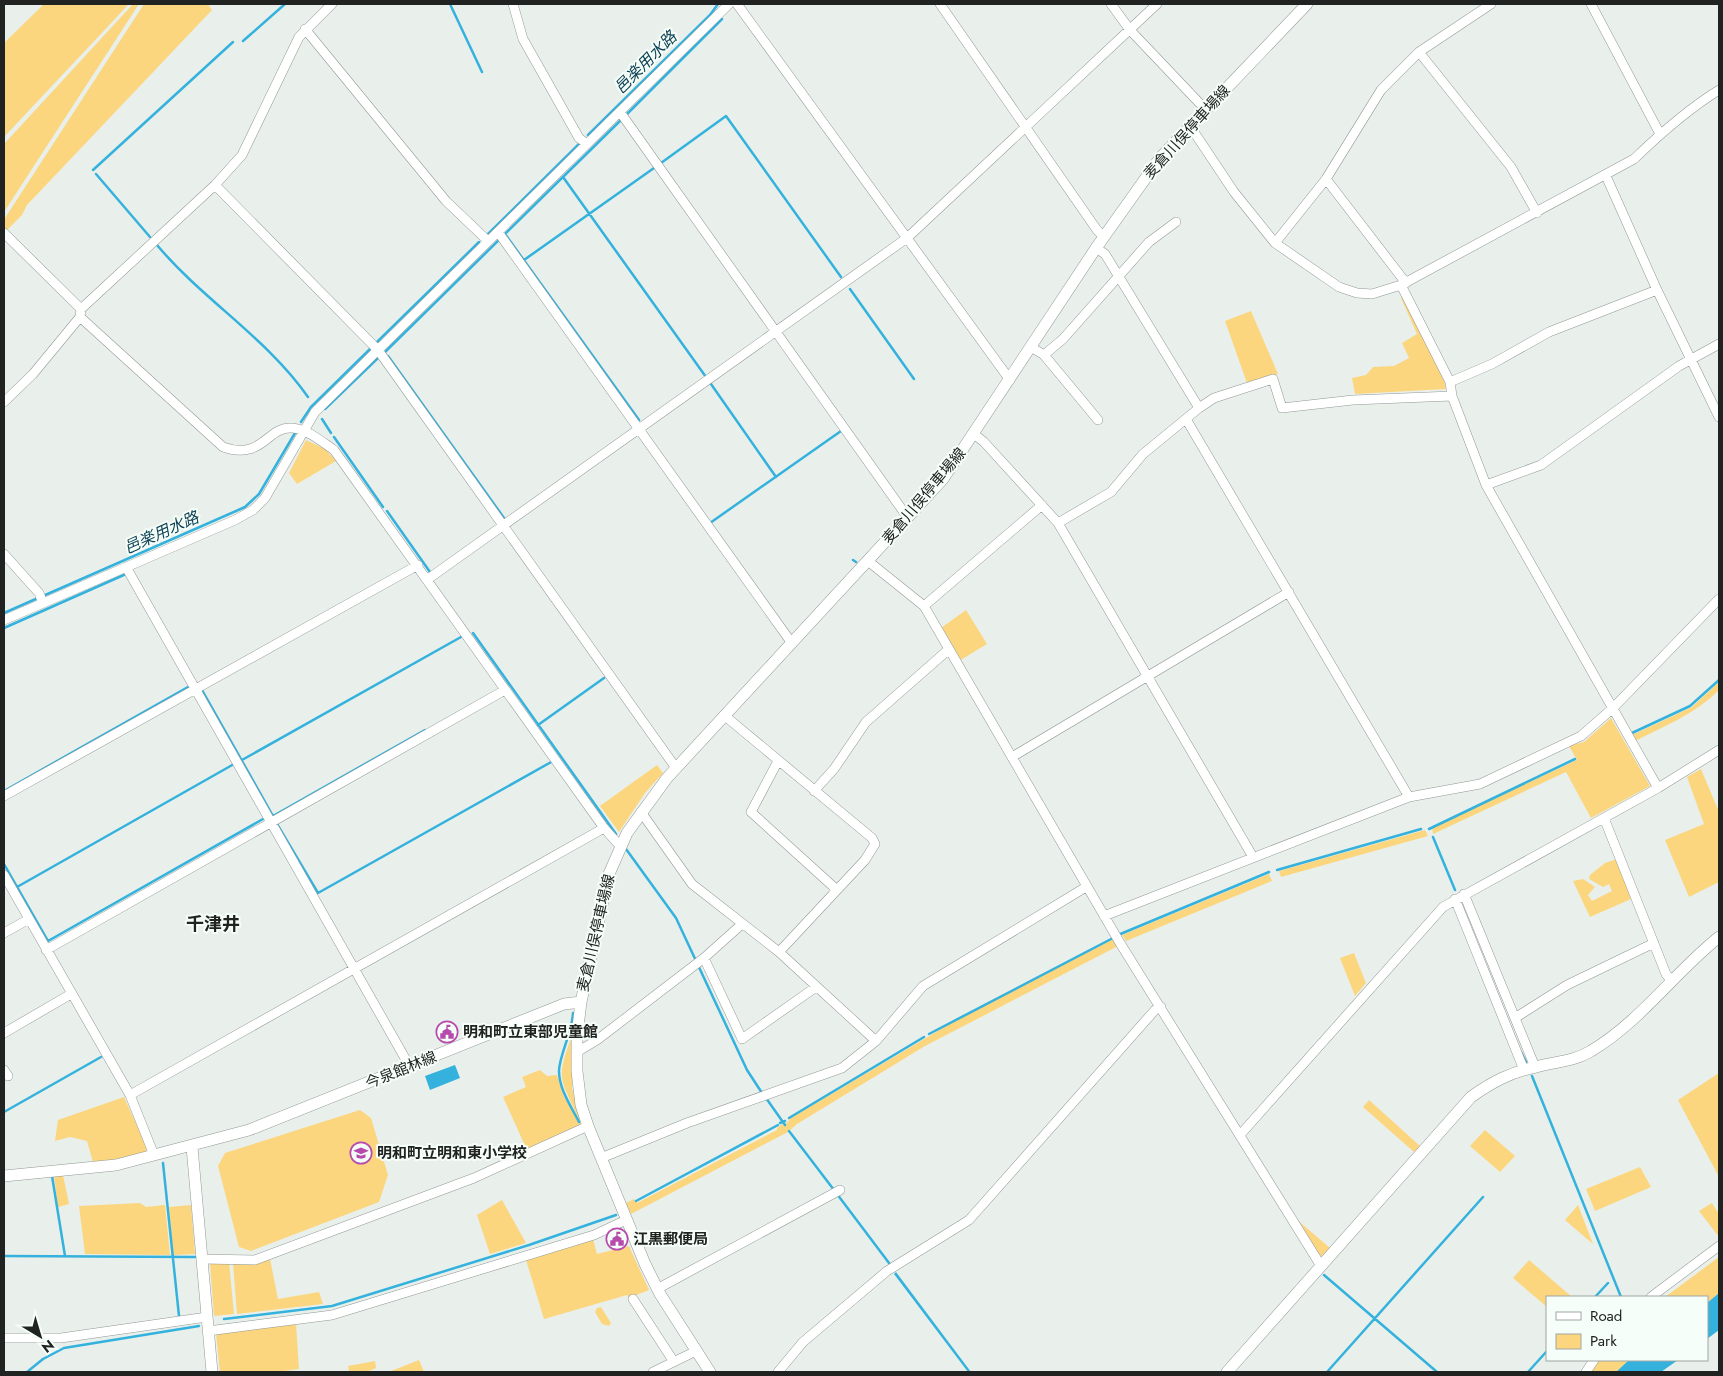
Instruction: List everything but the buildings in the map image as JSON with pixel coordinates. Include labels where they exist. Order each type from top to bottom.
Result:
[{"type":"main road","name":"麦倉川俣停車場線","points":[[581,1002],[604,892],[620,846],[640,812],[676,768],[908,518],[948,472],[1096,248],[1160,158],[1307,4]]},
{"type":"main road","points":[[1227,1372],[1471,1097],[1498,1079],[1530,1069],[1570,1060],[1590,1052],[1631,1020],[1671,980],[1719,937]]},
{"type":"main road","points":[[581,1002],[577,1052],[578,1089],[588,1126],[626,1220],[657,1288],[710,1372]]},
{"type":"main road","name":"今泉館林線","points":[[4,1176],[96,1169],[249,1130],[564,1004],[581,1002]]},
{"type":"main road","points":[[192,1146],[212,1372]]},
{"type":"street","points":[[4,402],[33,374],[81,313],[216,184],[242,155],[293,47],[305,29],[332,4]]},
{"type":"street","points":[[513,4],[523,39],[579,138],[587,144]]},
{"type":"street","points":[[4,620],[42,599],[126,567],[253,510],[265,498],[315,412],[729,4]]},
{"type":"street","points":[[737,4],[1010,380]]},
{"type":"street","points":[[940,4],[1028,127],[1097,230],[1104,237]]},
{"type":"street","points":[[1112,4],[1130,30],[1206,110]]},
{"type":"street","points":[[428,579],[907,238],[1028,127],[1157,4]]},
{"type":"street","points":[[1275,243],[1326,179],[1381,90],[1419,52],[1491,4]]},
{"type":"street","points":[[1591,4],[1660,134]]},
{"type":"street","points":[[305,29],[446,201],[488,241]]},
{"type":"street","points":[[1419,52],[1510,167],[1537,213]]},
{"type":"street","points":[[1190,126],[1234,192],[1275,243],[1339,287],[1357,293],[1372,294],[1404,284],[1606,176],[1634,159],[1660,134],[1699,103],[1719,90]]},
{"type":"street","points":[[620,112],[908,518]]},
{"type":"street","points":[[1606,176],[1657,290],[1719,417]]},
{"type":"street","points":[[1326,179],[1404,284],[1450,382],[1452,396],[1486,486],[1658,788]]},
{"type":"street","points":[[216,184],[378,350],[676,768]]},
{"type":"street","points":[[1044,355],[1063,339],[1149,242],[1176,222]]},
{"type":"street","points":[[498,232],[791,642]]},
{"type":"street","points":[[4,233],[81,313],[224,447],[244,451],[284,429],[293,428],[303,430],[334,450],[418,565],[604,828],[620,846]]},
{"type":"street","points":[[1096,248],[1105,254],[1199,408]]},
{"type":"street","points":[[1450,382],[1492,364],[1549,332],[1657,290]]},
{"type":"street","points":[[1486,486],[1541,465],[1691,359],[1719,344]]},
{"type":"street","points":[[1031,347],[1044,355],[1098,420]]},
{"type":"street","points":[[1058,523],[1111,492],[1144,454],[1199,408],[1214,398],[1273,379],[1282,408],[1352,400],[1452,396]]},
{"type":"street","points":[[1186,419],[1409,797]]},
{"type":"street","points":[[974,434],[984,442],[1058,523],[1253,857]]},
{"type":"street","points":[[924,606],[1042,505]]},
{"type":"street","points":[[4,554],[42,599]]},
{"type":"street","points":[[868,561],[924,606],[1086,887],[1320,1266]]},
{"type":"street","points":[[4,796],[418,565]]},
{"type":"street","points":[[126,567],[410,1067]]},
{"type":"street","points":[[1012,757],[1289,592]]},
{"type":"street","points":[[1104,916],[1409,797],[1480,784],[1581,736],[1612,708],[1719,599]]},
{"type":"street","points":[[814,791],[834,769],[866,722],[948,650]]},
{"type":"street","points":[[46,950],[505,690]]},
{"type":"street","points":[[725,716],[872,838],[875,844],[869,855],[778,952]]},
{"type":"street","points":[[1240,1134],[1435,913],[1455,899],[1658,788],[1719,750]]},
{"type":"street","points":[[778,761],[751,812],[837,890]]},
{"type":"street","points":[[640,812],[692,884],[778,952],[876,1041]]},
{"type":"street","points":[[1604,818],[1666,974],[1671,980]]},
{"type":"street","points":[[130,1095],[354,967],[604,828]]},
{"type":"street","points":[[4,875],[130,1095],[154,1155]]},
{"type":"street","points":[[601,1158],[687,1122],[832,1073],[862,1054],[876,1041],[923,986],[1086,887]]},
{"type":"street","points":[[1464,894],[1515,1018],[1530,1069]]},
{"type":"street","points":[[1455,899],[1530,1069]]},
{"type":"street","points":[[4,933],[29,919]]},
{"type":"street","points":[[577,1052],[597,1040],[704,958],[742,924]]},
{"type":"street","points":[[1515,1018],[1567,985],[1654,943]]},
{"type":"street","points":[[704,958],[742,1039],[816,987]]},
{"type":"street","points":[[4,1033],[71,994]]},
{"type":"street","points":[[778,1372],[815,1331],[887,1271],[969,1220],[1155,1010],[1161,1006]]},
{"type":"street","points":[[202,1259],[255,1260],[474,1178],[588,1126]]},
{"type":"street","points":[[657,1288],[840,1190]]},
{"type":"street","points":[[208,1331],[332,1316],[599,1234],[626,1220]]},
{"type":"street","points":[[1652,1296],[1719,1246]]},
{"type":"street","points":[[633,1299],[674,1362]]},
{"type":"street","points":[[4,1338],[61,1338],[207,1317]]},
{"type":"street","points":[[653,1372],[696,1351]]},
{"type":"street","points":[[1586,1372],[1593,1361]]},
{"type":"green space","points":[[44,4],[129,4],[4,137],[4,43]]},
{"type":"green space","points":[[133,4],[139,4],[4,212],[4,144]]},
{"type":"green space","points":[[144,4],[208,4],[212,10],[27,205],[22,215],[7,230],[4,227],[5,218]]},
{"type":"green space","points":[[1404,296],[1442,373],[1446,389],[1355,394],[1352,378],[1366,375],[1373,367],[1394,366],[1409,358],[1402,343],[1417,334],[1401,298]]},
{"type":"green space","points":[[1251,311],[1278,374],[1247,383],[1225,321]]},
{"type":"green space","points":[[306,440],[325,449],[336,461],[297,484],[289,473]]},
{"type":"green space","points":[[966,610],[987,644],[959,661],[941,628]]},
{"type":"green space","points":[[1719,682],[1719,690],[1700,706],[1635,741],[1632,735],[1692,707]]},
{"type":"green space","points":[[1611,718],[1650,786],[1591,818],[1566,772],[1433,834],[1432,827],[1577,760],[1569,746],[1584,742]]},
{"type":"green space","points":[[657,765],[663,773],[645,793],[619,832],[600,806]]},
{"type":"green space","points":[[1701,769],[1719,812],[1719,882],[1689,897],[1665,840],[1704,824],[1687,777]]},
{"type":"green space","points":[[1425,830],[1428,836],[1281,877],[1279,871]]},
{"type":"green space","points":[[1617,859],[1631,899],[1590,917],[1573,881],[1583,879],[1595,887],[1588,895],[1592,901],[1612,891],[1609,884],[1603,887],[1589,879],[1590,875],[1605,863]]},
{"type":"green space","points":[[1269,874],[1272,881],[1126,941],[1122,935]]},
{"type":"green space","points":[[1113,939],[1118,946],[925,1046],[797,1124],[788,1132],[631,1214],[626,1203],[634,1199],[637,1203],[777,1130],[782,1124],[784,1126],[791,1118],[958,1019]]},
{"type":"green space","points":[[1354,953],[1366,983],[1355,996],[1340,958]]},
{"type":"green space","points":[[572,1036],[572,1088],[581,1125],[527,1150],[503,1097],[526,1087],[522,1077],[540,1070],[547,1076],[557,1075],[564,1097],[580,1122],[562,1080],[563,1063]]},
{"type":"green space","points":[[1719,1073],[1719,1177],[1678,1100]]},
{"type":"green space","points":[[124,1097],[147,1148],[146,1152],[118,1159],[93,1162],[87,1141],[70,1137],[55,1141],[58,1120]]},
{"type":"green space","points":[[1369,1100],[1420,1146],[1414,1152],[1363,1107]]},
{"type":"green space","points":[[360,1110],[371,1118],[388,1175],[379,1202],[251,1251],[239,1247],[218,1166],[225,1153]]},
{"type":"green space","points":[[1485,1130],[1515,1156],[1500,1172],[1470,1146]]},
{"type":"green space","points":[[1640,1167],[1651,1187],[1595,1211],[1586,1189]]},
{"type":"green space","points":[[63,1175],[69,1204],[58,1207],[54,1176]]},
{"type":"green space","points":[[502,1200],[526,1243],[490,1254],[477,1215]]},
{"type":"green space","points":[[140,1203],[146,1207],[165,1205],[170,1255],[85,1254],[79,1206]]},
{"type":"green space","points":[[1712,1203],[1719,1214],[1719,1237],[1699,1211]]},
{"type":"green space","points":[[191,1205],[195,1254],[173,1255],[169,1207]]},
{"type":"green space","points":[[1578,1205],[1593,1244],[1565,1220]]},
{"type":"green space","points":[[1295,1218],[1330,1248],[1322,1256],[1318,1255]]},
{"type":"green space","points":[[593,1239],[597,1254],[629,1246],[649,1290],[629,1298],[627,1295],[544,1319],[526,1260]]},
{"type":"green space","points":[[1719,1257],[1719,1293],[1708,1302],[1708,1296],[1666,1296]]},
{"type":"green space","points":[[270,1259],[278,1299],[319,1292],[323,1304],[237,1314],[233,1264],[256,1264]]},
{"type":"green space","points":[[1529,1260],[1571,1296],[1546,1296],[1546,1306],[1513,1278]]},
{"type":"green space","points":[[229,1262],[234,1314],[214,1316],[210,1263]]},
{"type":"green space","points":[[601,1307],[611,1323],[609,1326],[602,1324],[595,1312],[597,1308]]},
{"type":"green space","points":[[296,1323],[299,1369],[276,1372],[220,1372],[216,1334]]},
{"type":"green space","points":[[419,1360],[424,1372],[391,1372],[391,1371]]},
{"type":"green space","points":[[375,1361],[376,1368],[367,1372],[349,1372],[348,1366]]},
{"type":"green space","points":[[1595,1361],[1628,1361],[1616,1372],[1588,1372]]},
{"type":"water","points":[[455,1065],[460,1078],[430,1090],[425,1076]]},
{"type":"water","points":[[896,1272],[971,1372],[968,1372],[894,1274]]},
{"type":"water","points":[[1719,1293],[1719,1330],[1708,1338],[1708,1302]]},
{"type":"water","points":[[1628,1361],[1677,1361],[1661,1372],[1616,1372]]},
{"type":"waterway","points":[[243,41],[285,4]]},
{"type":"waterway","points":[[450,4],[482,72]]},
{"type":"waterway","name":"邑楽用水路","points":[[588,135],[710,15],[718,4]]},
{"type":"waterway","points":[[626,115],[722,19]]},
{"type":"waterway","points":[[93,170],[233,42]]},
{"type":"waterway","points":[[661,163],[726,116],[841,277]]},
{"type":"waterway","points":[[384,353],[622,119]]},
{"type":"waterway","name":"邑楽用水路","points":[[486,236],[580,143]]},
{"type":"waterway","points":[[524,260],[654,168]]},
{"type":"waterway","points":[[96,174],[150,237]]},
{"type":"waterway","points":[[563,177],[706,377]]},
{"type":"waterway","points":[[505,234],[639,420]]},
{"type":"waterway","name":"邑楽用水路","points":[[376,343],[479,242]]},
{"type":"waterway","points":[[157,245],[194,284],[274,356],[308,397]]},
{"type":"waterway","points":[[850,289],[914,379]]},
{"type":"waterway","name":"邑楽用水路","points":[[301,422],[311,407],[370,349]]},
{"type":"waterway","points":[[388,356],[504,518]]},
{"type":"waterway","points":[[325,409],[379,357]]},
{"type":"waterway","points":[[711,384],[776,477]]},
{"type":"waterway","points":[[322,419],[331,433]]},
{"type":"waterway","points":[[710,523],[841,431]]},
{"type":"waterway","name":"邑楽用水路","points":[[43,596],[245,507],[259,494],[295,433]]},
{"type":"waterway","points":[[334,437],[383,507]]},
{"type":"waterway","points":[[387,511],[430,572]]},
{"type":"waterway","points":[[4,628],[126,574]]},
{"type":"waterway","name":"邑楽用水路","points":[[4,613],[38,598]]},
{"type":"waterway","points":[[473,633],[616,834]]},
{"type":"waterway","points":[[242,760],[461,637]]},
{"type":"waterway","points":[[538,725],[604,678]]},
{"type":"waterway","points":[[1632,733],[1690,706],[1719,680]]},
{"type":"waterway","points":[[4,791],[188,687]]},
{"type":"waterway","points":[[202,690],[273,816],[425,730]]},
{"type":"waterway","points":[[1429,829],[1575,759]]},
{"type":"waterway","points":[[277,824],[318,893],[553,761]]},
{"type":"waterway","points":[[17,887],[234,764]]},
{"type":"waterway","points":[[4,864],[48,941],[263,819]]},
{"type":"waterway","points":[[1277,870],[1421,829]]},
{"type":"waterway","points":[[1433,837],[1455,890]]},
{"type":"waterway","points":[[626,849],[676,918],[747,1070],[762,1093]]},
{"type":"waterway","points":[[1118,935],[1269,872]]},
{"type":"waterway","points":[[929,1034],[1113,938]]},
{"type":"waterway","points":[[573,1013],[559,1071],[563,1091],[579,1122]]},
{"type":"waterway","points":[[789,1118],[924,1037]]},
{"type":"waterway","points":[[1521,1052],[1526,1062]]},
{"type":"waterway","points":[[4,1112],[101,1057]]},
{"type":"waterway","points":[[1532,1076],[1621,1296]]},
{"type":"waterway","points":[[766,1098],[785,1125]]},
{"type":"waterway","points":[[780,1123],[785,1121]]},
{"type":"waterway","points":[[636,1201],[778,1125]]},
{"type":"waterway","points":[[789,1131],[834,1190]]},
{"type":"waterway","points":[[163,1163],[179,1316]]},
{"type":"waterway","points":[[52,1176],[65,1256]]},
{"type":"waterway","points":[[837,1194],[889,1263]]},
{"type":"waterway","points":[[1327,1372],[1483,1197]]},
{"type":"waterway","points":[[224,1319],[332,1306],[529,1245],[616,1215]]},
{"type":"waterway","points":[[4,1256],[195,1257]]},
{"type":"waterway","points":[[1324,1275],[1437,1372]]},
{"type":"waterway","points":[[1596,1296],[1608,1283]]},
{"type":"waterway","points":[[27,1372],[43,1359],[64,1348],[199,1326]]},
{"type":"waterway","points":[[1528,1372],[1546,1352]]},
{"type":"place","name":"明和町立東部児童館","points":[[447,1032]]},
{"type":"place","name":"明和町立明和東小学校","points":[[361,1153]]},
{"type":"place","name":"江黒郵便局","points":[[617,1239]]},
{"type":"district","name":"千津井","points":[[213,924]]}]
